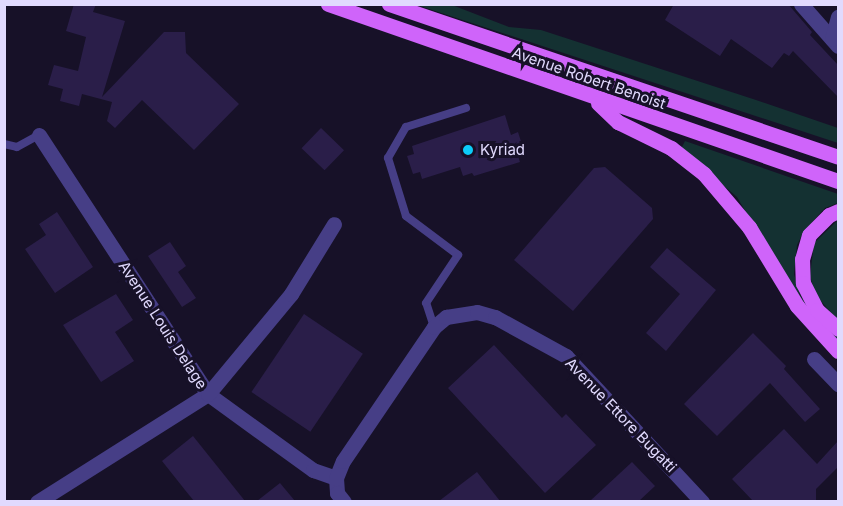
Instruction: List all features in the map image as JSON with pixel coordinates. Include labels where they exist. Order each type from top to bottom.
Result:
[{"type":"main road","name":"Avenue Robert Benoist","points":[[328,4],[594,99],[838,181]]},
{"type":"main road","name":"Avenue Robert Benoist","points":[[389,4],[838,157]]},
{"type":"main road","points":[[594,99],[618,122],[670,148],[704,174],[749,227],[796,306],[838,351]]},
{"type":"main road","points":[[838,211],[829,215],[809,235],[802,259],[803,283],[817,310],[838,329]]},
{"type":"street","points":[[801,4],[835,42]]},
{"type":"street","points":[[835,42],[838,17]]},
{"type":"street","name":"Avenue Louis Delage","points":[[39,135],[208,394],[314,470],[336,478]]},
{"type":"street","points":[[37,501],[208,394],[291,294],[334,224]]},
{"type":"street","name":"Avenue Ettore Bugatti","points":[[336,478],[343,460],[434,327],[453,314],[477,312],[495,316],[566,356],[702,501]]},
{"type":"street","points":[[814,359],[838,384]]},
{"type":"street","points":[[336,478],[337,493],[344,501]]},
{"type":"lane","points":[[434,327],[426,303],[458,255],[406,216],[388,158],[406,127],[466,108]]},
{"type":"lane","points":[[4,144],[17,147],[39,135]]},
{"type":"green space","points":[[417,5],[452,5],[509,27],[541,30],[756,100],[838,128],[838,143]]},
{"type":"green space","points":[[685,141],[838,194],[838,203],[825,208],[804,231],[797,245],[794,274],[800,295],[811,312],[838,334],[838,344],[801,305],[737,197],[681,149]]},
{"type":"green space","points":[[838,220],[838,321],[815,294],[810,276],[814,243]]},
{"type":"building","points":[[74,4],[96,4],[93,12],[125,21],[102,97],[164,32],[185,32],[186,53],[239,104],[194,150],[142,100],[115,128],[107,121],[112,102],[82,94],[79,106],[60,101],[63,89],[48,85],[54,65],[78,71],[86,37],[66,31]]},
{"type":"building","points":[[674,4],[788,4],[812,32],[810,35],[838,65],[838,97],[793,51],[789,56],[784,53],[772,68],[731,39],[720,56],[665,20]]},
{"type":"building","name":"Kyriad","points":[[505,115],[511,135],[518,132],[525,154],[518,156],[520,162],[474,176],[472,173],[463,176],[460,167],[422,179],[420,172],[413,174],[407,156],[414,154],[412,146]]},
{"type":"building","points":[[321,128],[344,150],[325,170],[302,148]]},
{"type":"building","points":[[605,167],[652,208],[653,219],[573,311],[514,260],[594,168]]},
{"type":"building","points":[[57,212],[93,267],[55,293],[25,249],[46,235],[39,224]]},
{"type":"building","points":[[170,242],[186,266],[178,272],[196,298],[182,307],[148,256]]},
{"type":"building","points":[[667,248],[716,290],[666,351],[646,333],[680,294],[650,267]]},
{"type":"building","points":[[116,294],[133,320],[115,332],[134,361],[101,382],[63,325]]},
{"type":"building","points":[[304,314],[363,354],[310,432],[251,392]]},
{"type":"building","points":[[753,333],[786,366],[784,369],[820,409],[805,422],[770,383],[717,436],[684,404]]},
{"type":"building","points":[[494,345],[562,418],[566,414],[596,445],[545,493],[448,388]]},
{"type":"building","points":[[784,429],[817,464],[838,441],[838,467],[816,489],[816,501],[753,501],[732,479]]},
{"type":"building","points":[[193,436],[245,501],[194,501],[185,490],[162,461]]},
{"type":"building","points":[[632,462],[655,486],[639,501],[590,501]]},
{"type":"building","points":[[477,472],[500,501],[439,501]]},
{"type":"building","points":[[280,483],[295,501],[257,501]]},
{"type":"place","name":"Kyriad","points":[[468,150]]}]
